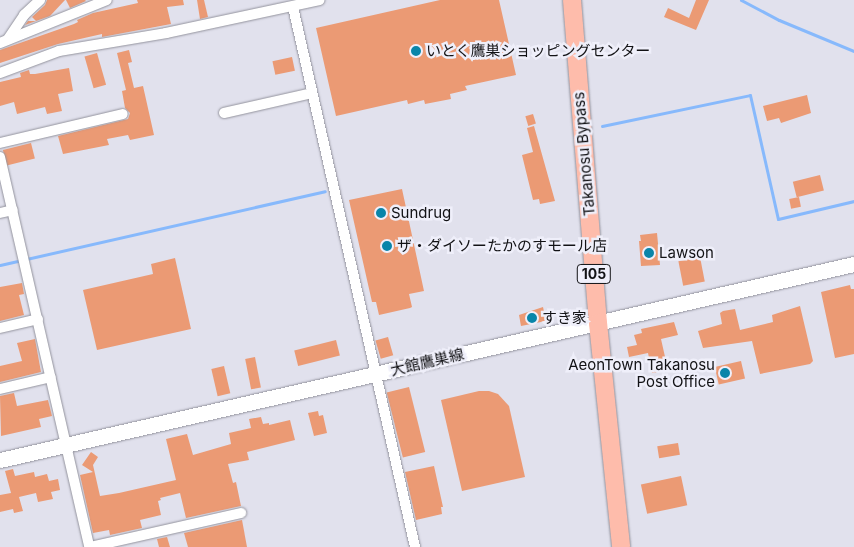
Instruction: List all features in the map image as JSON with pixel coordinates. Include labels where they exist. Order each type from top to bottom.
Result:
[{"type":"highway","name":"Takanosu Bypass","points":[[572,0],[598,323],[621,547]]},
{"type":"main road","name":"大館鷹巣線","points":[[0,460],[854,264]]},
{"type":"street","points":[[4,41],[24,15],[40,0]]},
{"type":"street","points":[[4,41],[108,0]]},
{"type":"street","points":[[0,73],[59,51],[135,39],[320,0]]},
{"type":"street","points":[[293,7],[415,547]]},
{"type":"street","points":[[224,113],[312,93]]},
{"type":"street","points":[[0,142],[122,114]]},
{"type":"street","points":[[0,157],[90,547],[241,513]]},
{"type":"street","points":[[0,213],[12,210]]},
{"type":"street","points":[[0,328],[38,319]]},
{"type":"street","points":[[0,389],[51,377]]},
{"type":"building","points":[[47,0],[65,0],[50,16],[25,25],[28,21],[36,21],[32,17],[45,5]]},
{"type":"building","points":[[66,0],[85,0],[86,1],[70,8]]},
{"type":"building","points":[[137,0],[183,0],[184,5],[167,7],[171,24],[102,37],[102,34],[58,44],[0,63],[0,50],[74,24],[78,22],[77,20],[93,13],[138,3]]},
{"type":"building","points":[[197,0],[204,0],[208,17],[200,19]]},
{"type":"building","name":"いとく鷹巣ショッピングセンター","points":[[440,0],[499,0],[516,75],[465,86],[467,90],[450,94],[451,99],[425,104],[424,100],[408,104],[407,100],[336,116],[316,28]]},
{"type":"building","points":[[696,0],[709,0],[696,30],[664,17],[668,8],[689,18]]},
{"type":"building","points":[[129,50],[132,62],[128,63],[134,88],[143,86],[154,135],[130,140],[128,135],[107,139],[109,145],[63,154],[58,136],[128,119],[130,113],[125,108],[122,91],[126,90],[117,53]]},
{"type":"building","points":[[97,53],[106,85],[94,88],[85,57]]},
{"type":"building","points":[[292,57],[295,71],[275,75],[272,61]]},
{"type":"building","points":[[69,68],[73,91],[58,94],[62,111],[47,114],[45,107],[17,114],[14,102],[0,106],[0,82],[21,77],[20,73],[29,70],[30,74],[35,74]]},
{"type":"building","points":[[807,95],[811,113],[781,123],[779,118],[767,121],[763,106]]},
{"type":"building","points":[[533,114],[536,124],[528,126],[525,116]]},
{"type":"building","points":[[534,126],[555,201],[540,204],[539,199],[533,200],[522,155],[533,152],[527,128]]},
{"type":"building","points":[[31,143],[35,159],[7,166],[3,150]]},
{"type":"building","points":[[820,175],[824,191],[797,197],[793,182]]},
{"type":"building","name":"ザ・ダイソーたかのすモール店","points":[[402,189],[424,291],[409,294],[412,307],[379,315],[376,302],[372,302],[349,200]]},
{"type":"building","points":[[799,197],[801,207],[791,209],[789,199]]},
{"type":"building","name":"Lawson","points":[[657,233],[660,265],[641,266],[640,235]]},
{"type":"building","points":[[700,257],[705,282],[683,286],[678,261]]},
{"type":"building","points":[[175,258],[191,329],[97,350],[83,290],[153,274],[151,264]]},
{"type":"building","points":[[22,283],[24,294],[19,295],[24,315],[0,321],[0,287]]},
{"type":"building","points":[[850,285],[851,289],[854,289],[854,354],[835,358],[821,292]]},
{"type":"building","points":[[800,306],[813,361],[810,364],[760,374],[752,341],[703,348],[698,331],[722,324],[720,313],[723,311],[735,309],[740,330],[773,322],[772,315]]},
{"type":"building","name":"すき家","points":[[543,307],[546,321],[521,326],[519,315]]},
{"type":"building","points":[[674,322],[678,335],[661,339],[668,370],[652,373],[648,353],[629,357],[627,347],[637,345],[634,335],[642,333],[641,329]]},
{"type":"building","points":[[388,337],[393,355],[381,359],[376,341]]},
{"type":"building","points":[[35,339],[41,372],[0,382],[0,366],[22,361],[17,343]]},
{"type":"building","points":[[336,340],[340,356],[298,366],[294,350]]},
{"type":"building","points":[[255,357],[261,387],[251,389],[245,359]]},
{"type":"building","points":[[741,361],[745,379],[719,385],[715,367]]},
{"type":"building","points":[[224,366],[230,393],[218,396],[211,369]]},
{"type":"building","points":[[409,387],[425,452],[403,458],[387,393]]},
{"type":"building","points":[[479,391],[489,391],[498,394],[509,406],[525,477],[462,491],[441,400]]},
{"type":"building","points":[[14,393],[17,406],[48,400],[52,416],[39,419],[41,427],[1,436],[0,396]]},
{"type":"building","points":[[318,411],[319,416],[323,415],[327,433],[314,436],[308,413]]},
{"type":"building","points":[[261,417],[263,424],[269,423],[269,425],[290,420],[295,440],[247,452],[249,460],[228,464],[233,483],[236,482],[241,506],[186,518],[180,493],[160,498],[161,500],[158,501],[161,515],[140,520],[142,528],[110,535],[109,530],[93,533],[80,475],[93,472],[82,465],[91,452],[98,457],[93,465],[100,496],[119,493],[176,480],[166,439],[187,434],[193,455],[231,444],[229,433],[251,428],[249,419]]},
{"type":"building","points":[[678,443],[680,455],[659,458],[657,446]]},
{"type":"building","points":[[434,466],[443,507],[441,507],[442,514],[416,520],[405,472]]},
{"type":"building","points":[[13,469],[15,476],[34,472],[35,477],[47,474],[49,481],[58,479],[60,490],[51,492],[53,499],[38,502],[36,493],[19,497],[23,511],[14,513],[13,509],[0,512],[0,495],[11,493],[5,471]]},
{"type":"building","points":[[681,476],[687,505],[647,514],[641,485]]},
{"type":"building","points":[[242,520],[247,547],[188,547],[184,533]]},
{"type":"building","points":[[167,537],[170,547],[159,547],[157,539]]},
{"type":"waterway","points":[[741,0],[779,20],[854,51]]},
{"type":"waterway","points":[[602,126],[750,95],[778,219],[854,201]]},
{"type":"waterway","points":[[0,265],[325,191]]},
{"type":"place","name":"いとく鷹巣ショッピングセンター","points":[[416,51]]},
{"type":"place","name":"Sundrug","points":[[381,213]]},
{"type":"place","name":"ザ・ダイソーたかのすモール店","points":[[387,246]]},
{"type":"place","name":"Lawson","points":[[649,253]]},
{"type":"place","name":"すき家","points":[[532,318]]},
{"type":"place","name":"AeonTown Takanosu Post Office","points":[[725,373]]}]
